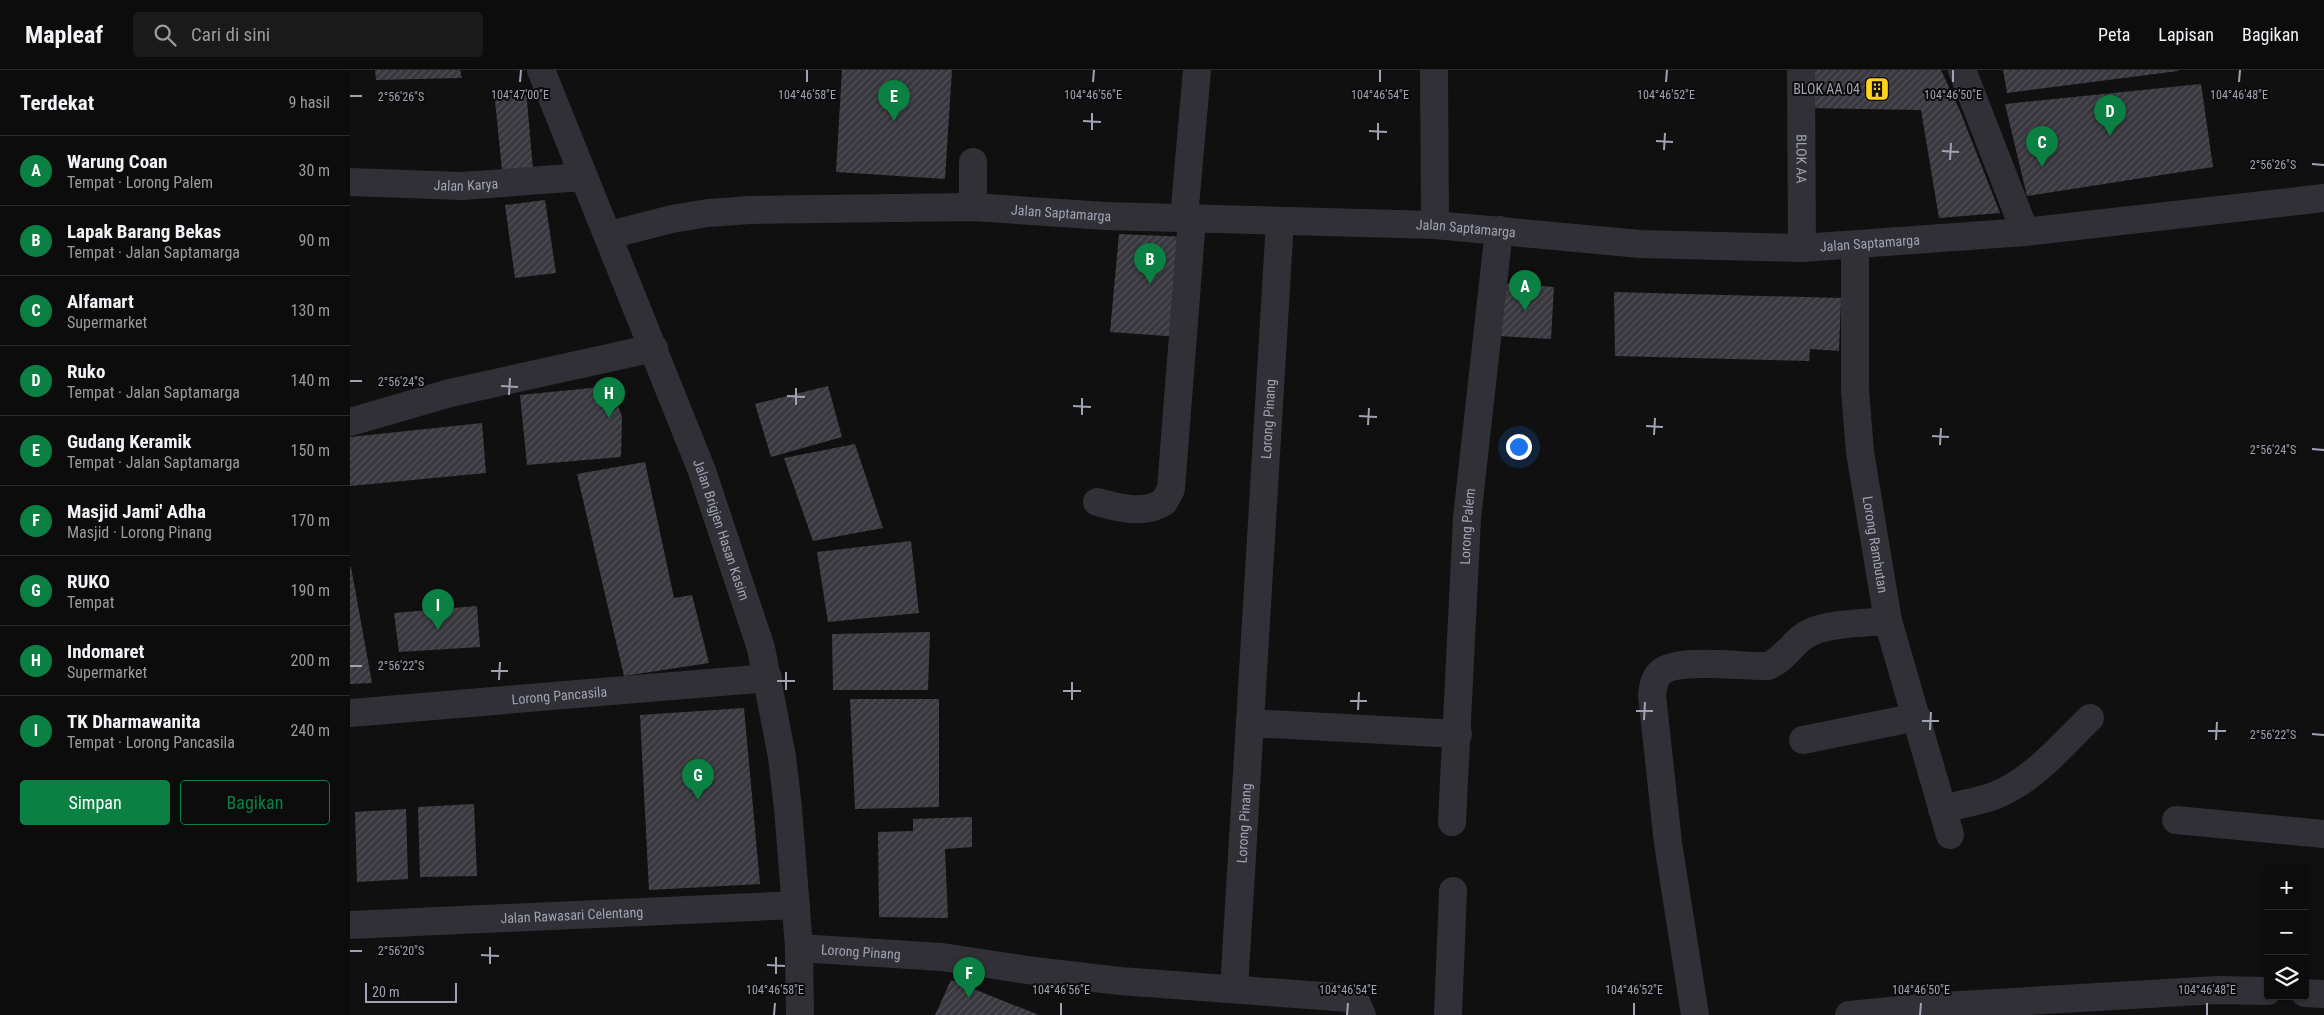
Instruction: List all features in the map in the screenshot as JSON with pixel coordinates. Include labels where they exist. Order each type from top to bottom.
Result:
[{"type":"street","name":"Jalan Brigjen Hasan Kasim","points":[[541,70],[702,471],[743,591],[768,678],[782,757],[796,905],[800,1015]]},
{"type":"street","points":[[1097,502],[1126,509],[1144,510],[1164,502],[1171,489],[1197,70]]},
{"type":"street","points":[[1434,70],[1434,225]]},
{"type":"street","name":"BLOK AA","points":[[1801,70],[1802,248]]},
{"type":"street","points":[[1962,70],[2025,232]]},
{"type":"street","points":[[972,207],[973,162]]},
{"type":"street","name":"Jalan Karya","points":[[350,182],[470,185],[583,177]]},
{"type":"street","name":"Jalan Saptamarga","points":[[608,235],[672,218],[708,213],[972,207],[1188,219],[1434,225],[1640,244],[1802,248],[1855,246],[2025,232],[2324,198]]},
{"type":"street","name":"Lorong Pinang","points":[[799,948],[942,957],[1053,974],[1234,989],[1280,221]]},
{"type":"street","name":"Lorong Palem","points":[[1452,822],[1458,734],[1467,518],[1499,230]]},
{"type":"street","name":"Lorong Rambutan","points":[[1855,246],[1855,390],[1860,452],[1888,621],[1950,835]]},
{"type":"street","points":[[350,422],[450,393],[654,348]]},
{"type":"street","points":[[1694,1015],[1668,843],[1652,695],[1655,680],[1665,669],[1681,665],[1768,666],[1780,660],[1811,632],[1830,627],[1888,621]]},
{"type":"street","name":"Lorong Pancasila","points":[[350,713],[768,678]]},
{"type":"street","points":[[1803,740],[1917,717]]},
{"type":"street","points":[[1942,809],[1992,796],[2012,788],[2032,773],[2090,718]]},
{"type":"street","points":[[1250,723],[1458,734]]},
{"type":"street","points":[[2176,820],[2324,834]]},
{"type":"street","points":[[1448,1015],[1453,891]]},
{"type":"street","name":"Jalan Rawasari Celentang","points":[[350,925],[796,905]]},
{"type":"street","points":[[1234,989],[1349,998],[1356,1002],[1362,1015]]},
{"type":"street","points":[[1848,1015],[1942,1006],[2218,990],[2264,991]]},
{"type":"street","points":[[2309,993],[2324,994]]},
{"type":"building","points":[[375,70],[460,70],[462,78],[376,80]]},
{"type":"building","points":[[842,70],[952,70],[945,179],[836,172]]},
{"type":"building","points":[[1804,70],[1941,70],[1960,111],[2000,213],[1939,218],[1921,110],[1804,108]]},
{"type":"building","points":[[2003,70],[2178,70],[2178,71],[2007,93]]},
{"type":"building","points":[[2201,84],[2213,167],[2027,196],[2005,104]]},
{"type":"building","points":[[526,89],[533,170],[502,170],[494,91]]},
{"type":"building","points":[[545,200],[556,273],[515,278],[505,205]]},
{"type":"building","points":[[1119,234],[1189,237],[1181,337],[1110,332]]},
{"type":"building","points":[[1500,283],[1554,287],[1551,339],[1497,336]]},
{"type":"building","points":[[1614,292],[1841,298],[1839,351],[1810,349],[1809,361],[1615,356]]},
{"type":"building","points":[[611,386],[622,417],[621,457],[527,465],[520,395]]},
{"type":"building","points":[[828,386],[842,437],[771,457],[755,404]]},
{"type":"building","points":[[482,423],[486,473],[350,486],[350,437]]},
{"type":"building","points":[[855,444],[883,528],[813,541],[784,458]]},
{"type":"building","points":[[645,462],[674,598],[692,595],[709,663],[624,676],[577,474]]},
{"type":"building","points":[[911,541],[919,613],[828,622],[817,552]]},
{"type":"building","points":[[351,567],[372,683],[350,684]]},
{"type":"building","points":[[477,606],[480,647],[399,652],[394,613]]},
{"type":"building","points":[[930,632],[928,690],[833,690],[832,634]]},
{"type":"building","points":[[850,699],[939,699],[939,807],[855,809]]},
{"type":"building","points":[[744,708],[760,884],[649,890],[640,715]]},
{"type":"building","points":[[474,804],[477,876],[420,877],[418,807]]},
{"type":"building","points":[[406,809],[408,879],[357,882],[355,812]]},
{"type":"building","points":[[972,817],[972,847],[945,849],[948,918],[879,917],[878,832],[913,831],[913,819]]},
{"type":"building","points":[[951,980],[1039,1015],[935,1015]]},
{"type":"place","name":"BLOK AA.04","points":[[1877,89]]},
{"type":"place","name":"Gudang Keramik","points":[[894,121]]},
{"type":"place","name":"Ruko","points":[[2110,136]]},
{"type":"place","name":"Alfamart","points":[[2042,167]]},
{"type":"place","name":"Lapak Barang Bekas","points":[[1150,284]]},
{"type":"place","name":"Warung Coan","points":[[1525,311]]},
{"type":"place","name":"Indomaret","points":[[609,418]]},
{"type":"place","name":"TK Dharmawanita","points":[[438,630]]},
{"type":"place","name":"RUKO","points":[[698,800]]},
{"type":"place","name":"Masjid Jami' Adha","points":[[969,998]]}]
